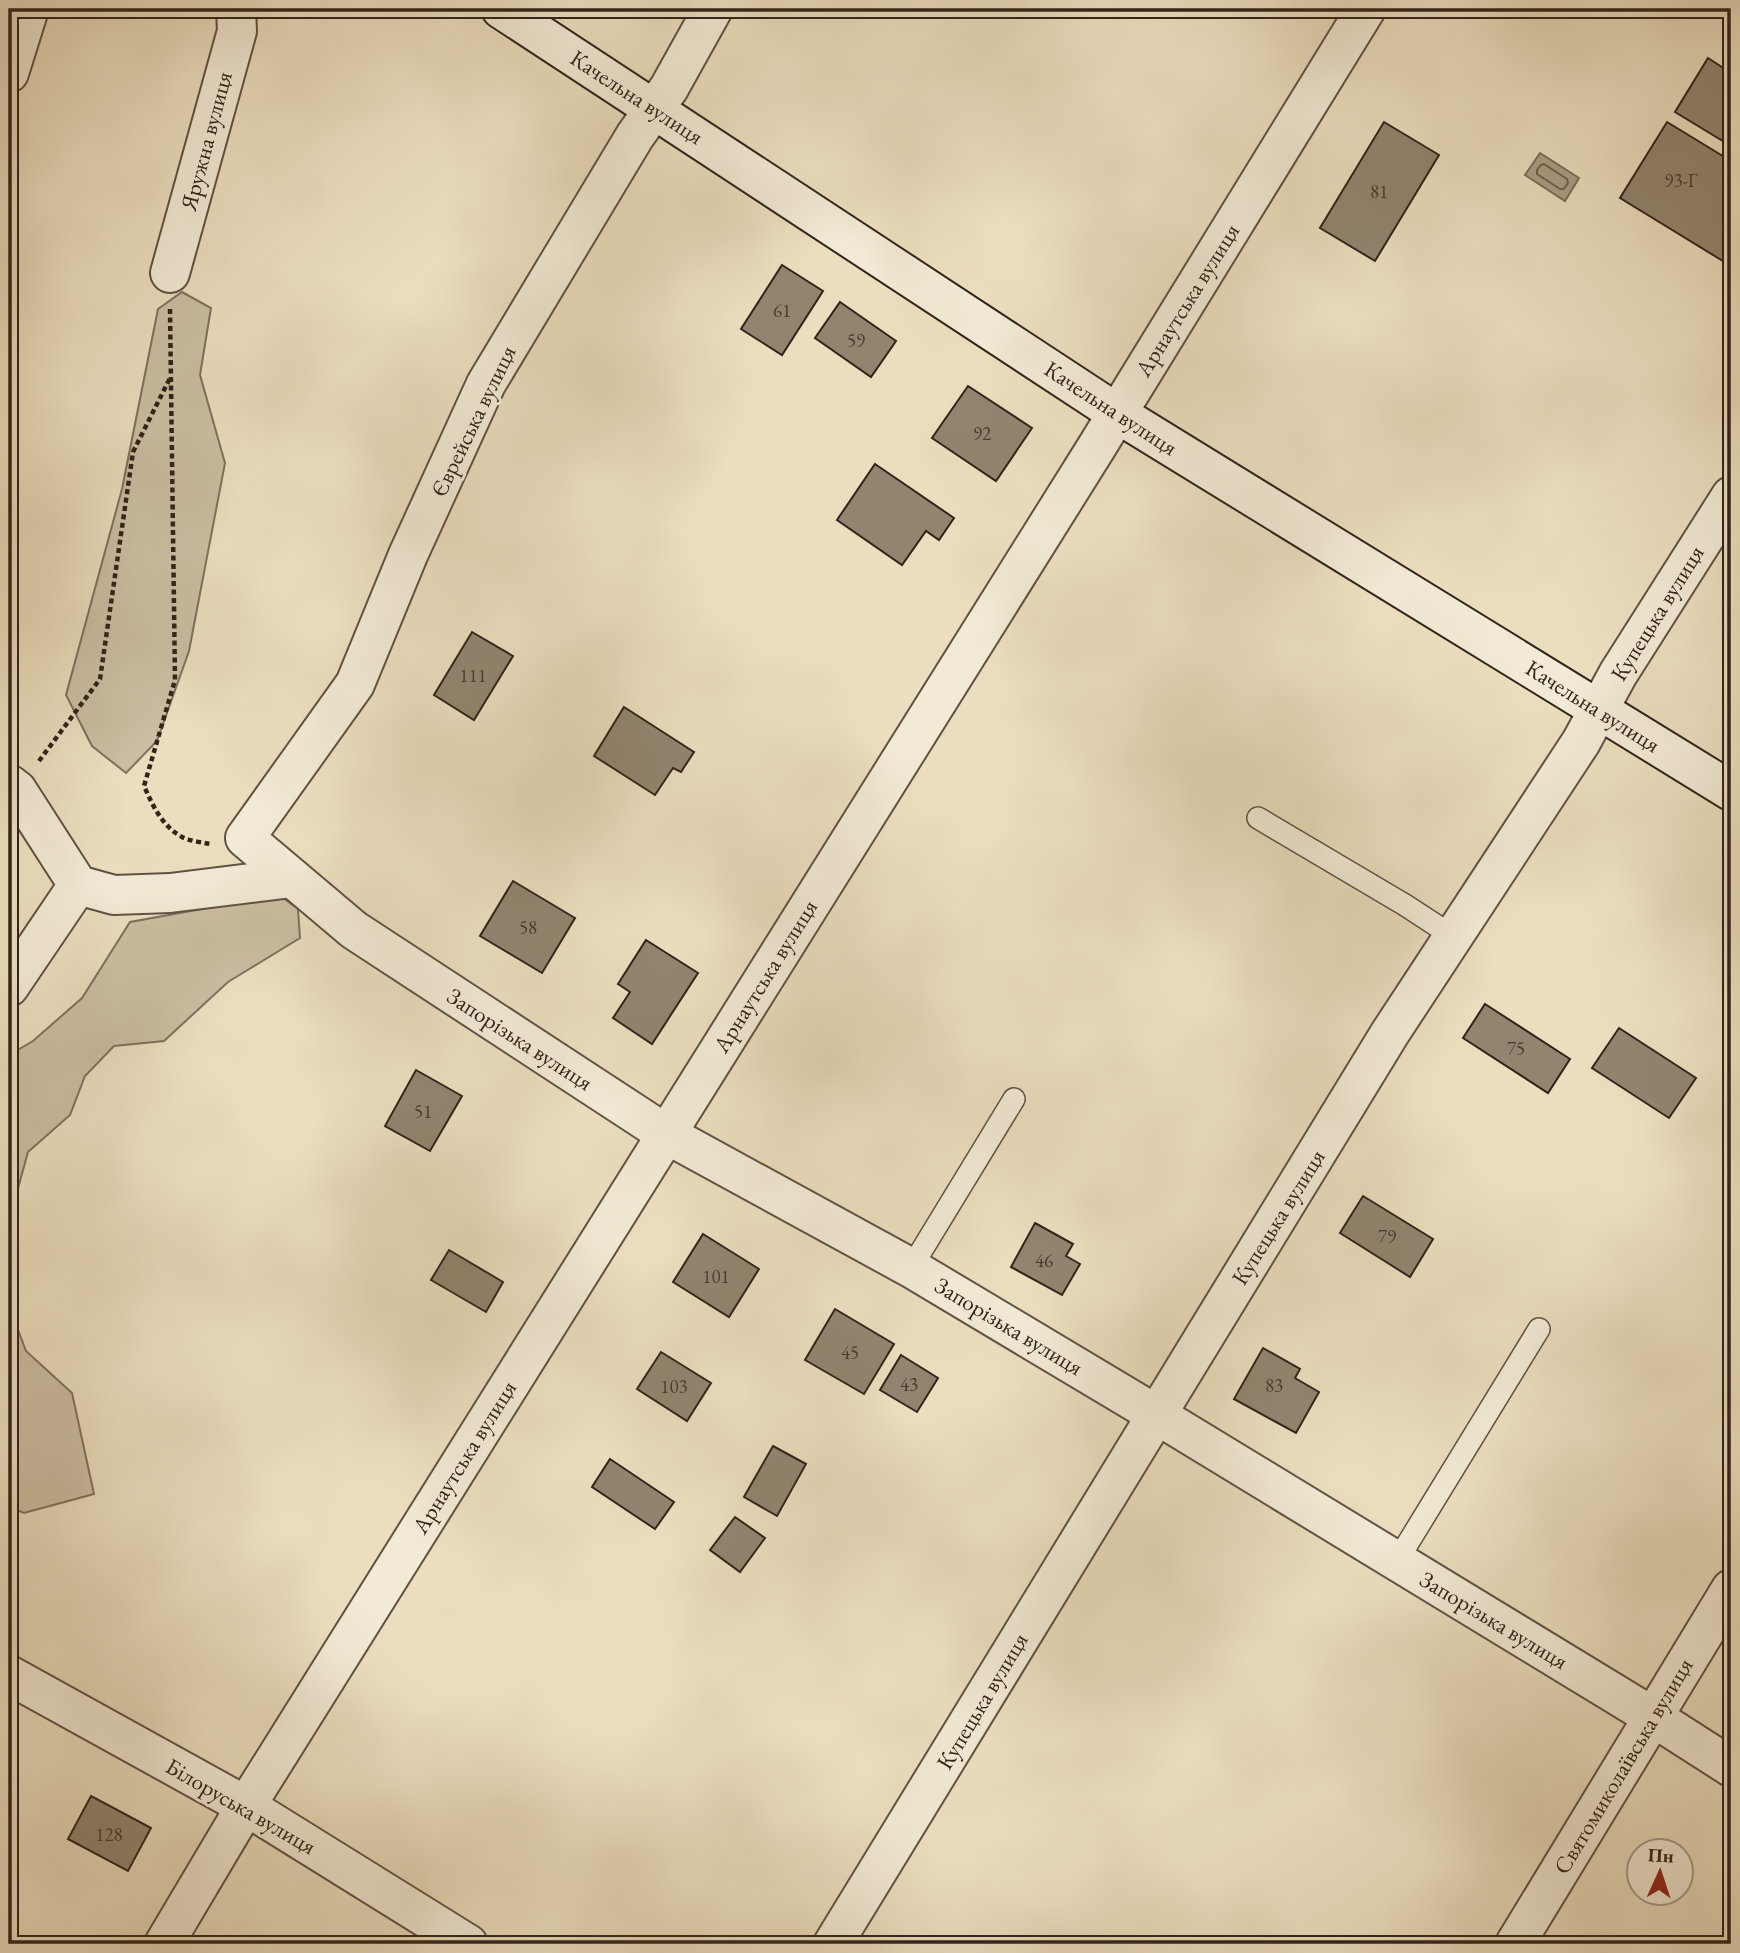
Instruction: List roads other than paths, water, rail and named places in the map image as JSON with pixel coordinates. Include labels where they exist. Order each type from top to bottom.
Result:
[{"type":"street","points":[[9,73],[29,9]]},
{"type":"street","name":"Яружна вулиця","points":[[170,273],[237,30],[236,9]]},
{"type":"street","name":"Качельна вулиця","points":[[501,9],[1118,414],[1731,791]]},
{"type":"street","name":"Єврейська вулиця","points":[[245,838],[355,684],[408,555],[486,384],[628,148],[669,88],[713,9]]},
{"type":"street","name":"Арнаутська вулиця","points":[[164,1944],[246,1806],[1118,414],[1366,9]]},
{"type":"street","name":"Купецька вулиця","points":[[833,1944],[1390,1033],[1581,742],[1618,674],[1731,496]]},
{"type":"street","points":[[13,787],[78,885],[114,895],[170,893],[292,878]]},
{"type":"street","name":"Запорізька вулиця","points":[[245,838],[354,930],[666,1134],[911,1268],[1397,1561],[1731,1767]]},
{"type":"street","points":[[9,987],[78,885]]},
{"type":"street","name":"Святомиколаївська вулиця","points":[[1515,1944],[1731,1589]]},
{"type":"street","name":"Білоруська вулиця","points":[[9,1675],[246,1806],[468,1944]]},
{"type":"lane","points":[[1258,818],[1454,937]]},
{"type":"lane","points":[[911,1268],[1014,1099]]},
{"type":"lane","points":[[1397,1561],[1539,1329]]},
{"type":"water","points":[[1540,153],[1579,178],[1565,201],[1525,175]]}]
